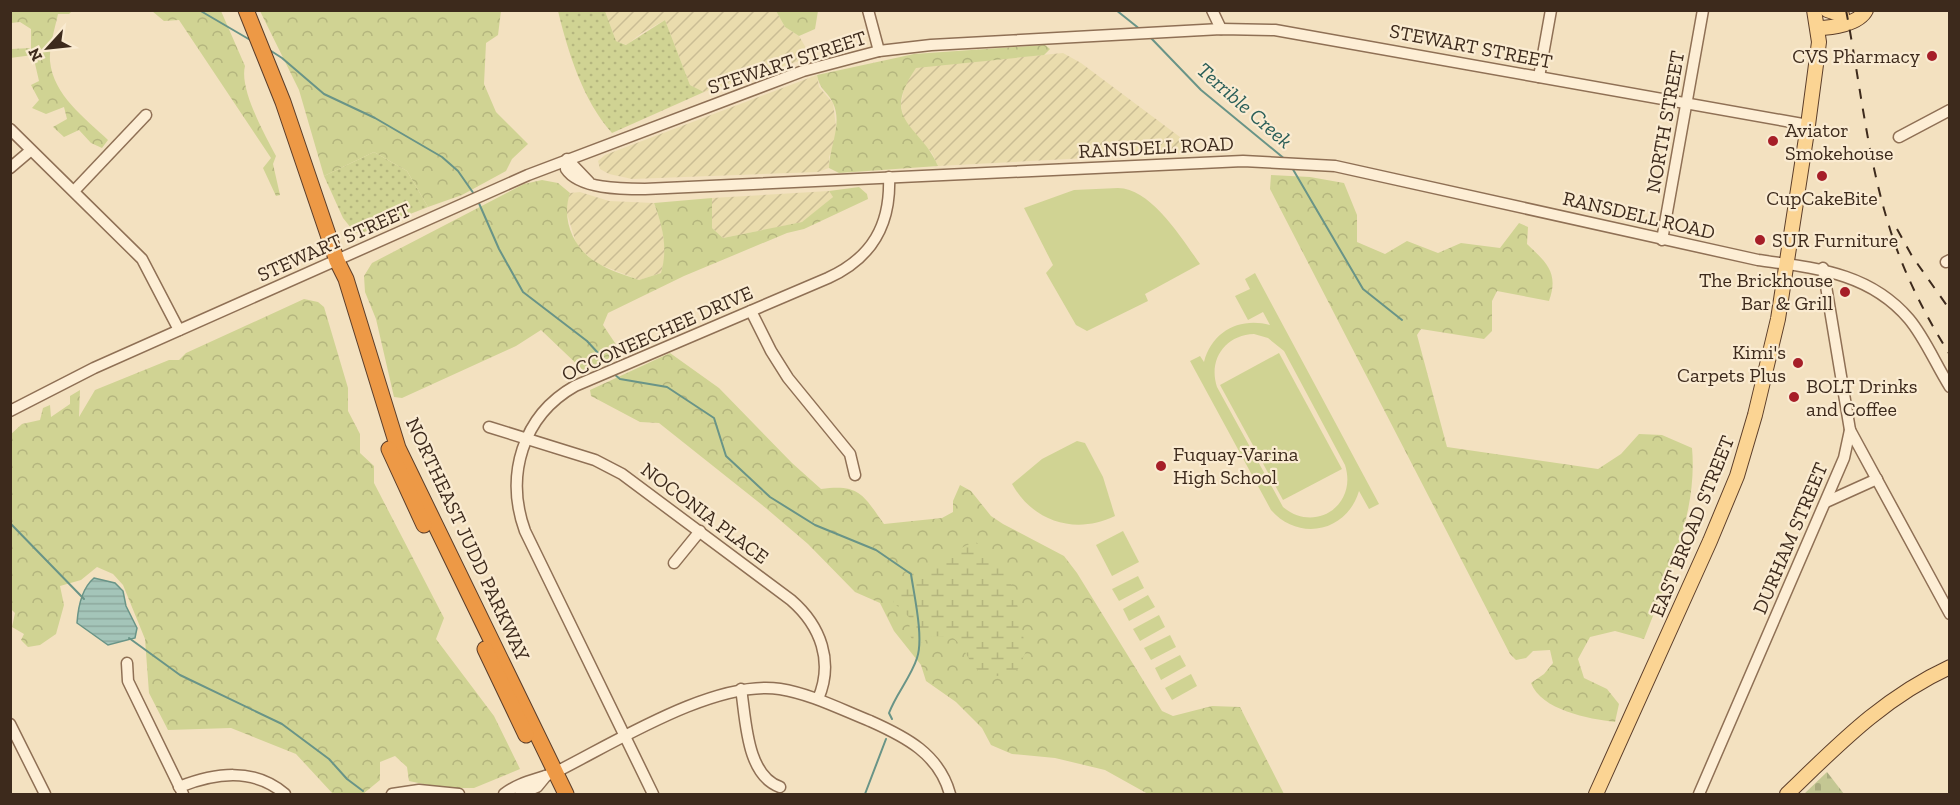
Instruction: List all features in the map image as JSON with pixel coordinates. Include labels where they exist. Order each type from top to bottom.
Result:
[{"type":"highway","name":"NORTHEAST JUDD PARKWAY","points":[[246,10],[283,102],[337,261],[340,282],[373,402],[396,466],[551,774],[566,795]]},
{"type":"highway","name":"NORTHEAST JUDD PARKWAY","points":[[551,774],[555,795]]},
{"type":"main road","name":"EAST BROAD STREET","points":[[1596,795],[1737,476],[1770,356],[1786,263],[1817,59],[1818,28],[1814,10]]},
{"type":"main road","points":[[1827,10],[1848,13]]},
{"type":"main road","points":[[1818,28],[1839,26],[1864,15],[1866,10]]},
{"type":"main road","points":[[1818,28],[1827,20],[1848,13]]},
{"type":"main road","points":[[1787,795],[1856,727],[1886,703],[1950,667]]},
{"type":"street","points":[[868,10],[879,51]]},
{"type":"street","points":[[1212,10],[1221,29]]},
{"type":"street","points":[[1539,77],[1551,10]]},
{"type":"street","name":"NORTH STREET","points":[[1662,240],[1703,10]]},
{"type":"street","name":"STEWART STREET","points":[[10,411],[94,368],[567,159],[760,85],[879,51],[968,42],[1221,29],[1292,32],[1685,104],[1808,124]]},
{"type":"street","points":[[1899,136],[1950,110]]},
{"type":"street","points":[[74,191],[146,115]]},
{"type":"street","points":[[10,129],[142,259],[162,292],[179,330]]},
{"type":"street","points":[[10,168],[30,151]]},
{"type":"street","name":"RANSDELL ROAD","points":[[567,159],[589,182],[616,188],[645,189],[1243,161],[1309,163],[1372,173],[1662,240],[1758,260],[1823,268],[1844,274],[1873,288],[1910,320],[1950,387]]},
{"type":"street","name":"OCCONEECHEE DRIVE","points":[[653,795],[519,515],[516,501],[516,474],[527,439],[545,409],[567,390],[662,347],[836,274],[862,256],[883,226],[888,211],[889,177]]},
{"type":"street","name":"DURHAM STREET","points":[[1699,795],[1844,458],[1850,430],[1841,389],[1823,268]]},
{"type":"street","points":[[751,311],[771,351],[788,378],[850,454],[855,475]]},
{"type":"street","name":"NOCONIA PLACE","points":[[489,427],[609,466],[637,483],[791,600],[809,618],[821,639],[825,655],[825,673],[818,699]]},
{"type":"street","points":[[1850,430],[1950,614]]},
{"type":"street","points":[[1826,502],[1877,479]]},
{"type":"street","points":[[674,563],[700,531]]},
{"type":"street","points":[[127,663],[128,681],[181,791],[211,776],[237,774],[260,779],[285,795]]},
{"type":"street","points":[[520,795],[537,787],[551,774],[695,703],[741,689],[779,688],[818,699],[917,745],[940,769],[950,795]]},
{"type":"street","points":[[741,689],[747,728],[758,766],[766,780],[780,787]]},
{"type":"street","points":[[10,724],[45,795]]},
{"type":"street","points":[[504,795],[532,777],[551,774]]},
{"type":"street","points":[[392,795],[419,790],[459,795]]},
{"type":"shaded area","points":[[605,11],[776,11],[785,27],[799,36],[806,48],[805,59],[704,92],[690,85],[665,20],[640,34],[627,45],[616,41]]},
{"type":"shaded area","points":[[1063,53],[1081,63],[1200,152],[938,166],[932,153],[904,122],[901,104],[905,84],[916,67]]},
{"type":"shaded area","points":[[817,75],[819,87],[833,103],[837,135],[829,157],[829,168],[818,172],[632,179],[609,174],[600,169],[598,161],[605,155]]},
{"type":"shaded area","points":[[829,191],[833,197],[803,222],[723,238],[712,228],[712,198]]},
{"type":"shaded area","points":[[580,192],[609,201],[654,203],[662,227],[666,254],[661,273],[639,280],[596,263],[577,246],[565,207],[570,193]]},
{"type":"green space","points":[[11,10],[72,11],[69,14],[58,14],[50,50],[52,73],[57,85],[72,105],[108,140],[102,148],[91,143],[79,130],[64,137],[53,127],[67,119],[64,107],[46,114],[32,108],[39,100],[31,85],[39,81],[33,55],[10,58],[11,49],[31,48],[31,29],[20,22],[11,23]]},
{"type":"green space","points":[[152,11],[221,11],[245,66],[244,76],[249,99],[276,156],[273,164],[280,195],[276,196],[263,168],[271,158],[179,20],[164,21]]},
{"type":"green space","points":[[260,11],[501,11],[498,35],[486,43],[484,84],[496,112],[528,144],[512,159],[506,171],[462,195],[428,207],[407,171],[374,152],[324,176],[299,90]]},
{"type":"green space","points":[[558,11],[605,11],[616,41],[626,45],[665,20],[690,85],[704,92],[612,133],[585,91],[572,59]]},
{"type":"green space","points":[[776,11],[818,11],[815,29],[799,36],[785,27]]},
{"type":"green space","points":[[1045,45],[1050,49],[1044,55],[916,68],[901,100],[902,112],[938,166],[839,173],[829,168],[837,119],[836,111],[817,75],[914,54]]},
{"type":"green space","points":[[374,152],[407,171],[428,207],[364,232],[355,233],[343,218],[324,176]]},
{"type":"green space","points":[[1271,175],[1310,177],[1344,183],[1357,215],[1357,242],[1385,254],[1407,241],[1438,253],[1461,243],[1500,248],[1519,223],[1528,227],[1527,244],[1545,263],[1552,276],[1553,283],[1549,301],[1497,291],[1492,301],[1492,331],[1484,339],[1421,329],[1417,335],[1447,447],[1598,469],[1621,454],[1639,434],[1662,435],[1692,448],[1693,472],[1686,521],[1671,569],[1644,639],[1615,631],[1590,637],[1578,659],[1584,678],[1607,689],[1619,704],[1615,722],[1567,712],[1545,700],[1536,692],[1531,683],[1544,674],[1553,663],[1550,650],[1533,651],[1526,658],[1516,660],[1510,654],[1270,189]]},
{"type":"green space","points":[[542,180],[558,183],[570,193],[568,223],[581,249],[601,265],[639,280],[661,273],[663,264],[664,238],[654,203],[712,198],[712,228],[723,238],[802,222],[833,197],[829,191],[859,187],[867,194],[868,199],[804,229],[787,233],[684,276],[608,313],[603,325],[621,352],[618,358],[584,371],[541,330],[516,346],[402,398],[394,397],[376,319],[365,292],[364,276],[372,263],[524,184]]},
{"type":"green space","points":[[1118,188],[1143,197],[1154,206],[1175,229],[1200,264],[1145,294],[1148,301],[1087,331],[1076,325],[1046,273],[1053,265],[1024,208],[1074,190]]},
{"type":"green space","points":[[1255,273],[1379,504],[1369,509],[1359,491],[1353,505],[1344,516],[1321,528],[1308,529],[1282,520],[1271,510],[1190,361],[1200,356],[1204,362],[1213,342],[1229,329],[1248,323],[1270,325],[1263,312],[1248,320],[1235,296],[1250,289],[1245,279]],"holes":[[[1254,334],[1268,338],[1284,351],[1345,465],[1347,479],[1340,503],[1331,511],[1320,516],[1295,515],[1283,507],[1217,387],[1215,367],[1221,351],[1227,344],[1244,335]]]},
{"type":"green space","points":[[304,299],[318,302],[324,307],[348,388],[348,411],[360,434],[360,453],[374,466],[374,483],[444,618],[436,639],[494,716],[520,769],[474,788],[442,788],[409,781],[407,767],[395,756],[380,762],[380,780],[363,794],[333,794],[296,754],[231,728],[168,730],[149,693],[145,639],[123,585],[113,574],[97,567],[81,580],[60,586],[64,605],[56,634],[40,645],[28,647],[21,640],[24,634],[12,627],[15,613],[10,608],[10,435],[22,424],[40,420],[43,408],[50,405],[51,417],[70,404],[70,396],[80,390],[79,417],[95,390],[169,360],[179,360],[186,353]]},
{"type":"green space","points":[[670,353],[719,388],[792,463],[821,489],[853,490],[865,499],[884,524],[942,518],[953,512],[953,501],[960,485],[971,491],[991,516],[1064,556],[1077,573],[1162,711],[1173,716],[1212,706],[1240,707],[1284,794],[1148,794],[1105,770],[1055,758],[1012,754],[991,745],[982,728],[956,702],[926,681],[921,665],[894,631],[880,603],[855,592],[808,544],[659,423],[640,422],[591,396],[590,390]]},
{"type":"green space","points":[[1279,353],[1342,469],[1283,500],[1220,385]]},
{"type":"green space","points":[[1077,441],[1085,443],[1103,477],[1115,516],[1100,522],[1071,524],[1044,516],[1031,508],[1012,484],[1042,459]]},
{"type":"green space","points":[[1123,531],[1139,562],[1112,576],[1096,545]]},
{"type":"green space","points":[[975,541],[1005,571],[1015,593],[1026,651],[1019,668],[1002,675],[980,673],[952,637],[932,636],[916,646],[909,634],[910,618],[893,602],[911,574]]},
{"type":"green space","points":[[1138,576],[1144,588],[1119,601],[1112,589]]},
{"type":"green space","points":[[1148,595],[1155,607],[1129,621],[1123,609]]},
{"type":"green space","points":[[1159,615],[1165,627],[1140,641],[1133,629]]},
{"type":"green space","points":[[1170,635],[1176,647],[1151,660],[1144,648]]},
{"type":"green space","points":[[1180,655],[1186,666],[1161,680],[1155,668]]},
{"type":"green space","points":[[1191,674],[1197,686],[1172,700],[1165,688]]},
{"type":"green space","points":[[1827,772],[1844,794],[1804,794]]},
{"type":"water","points":[[94,578],[115,583],[123,591],[126,606],[137,628],[135,638],[108,645],[77,623],[83,593]]},
{"type":"waterway","points":[[199,10],[252,41]]},
{"type":"waterway","name":"Terrible Creek","points":[[1116,10],[1141,30]]},
{"type":"waterway","name":"Terrible Creek","points":[[1150,37],[1201,90],[1286,160]]},
{"type":"waterway","points":[[268,49],[324,94],[375,118],[442,157],[458,171],[474,194]]},
{"type":"waterway","name":"Terrible Creek","points":[[1291,166],[1363,289],[1402,320]]},
{"type":"waterway","points":[[478,201],[499,249],[523,292],[587,341],[610,366]]},
{"type":"waterway","points":[[614,374],[620,379],[667,387],[714,418],[726,456],[770,497],[815,525],[876,550],[911,574],[918,616],[919,650],[914,665],[889,713],[892,719]]},
{"type":"waterway","points":[[10,523],[84,599]]},
{"type":"waterway","points":[[129,638],[180,675],[282,724],[329,759],[347,779],[363,791]]},
{"type":"waterway","points":[[865,794],[886,739]]},
{"type":"railway","points":[[1846,10],[1869,146],[1881,200],[1901,260],[1915,293],[1950,355]]},
{"type":"railway","points":[[1897,229],[1912,256],[1950,310]]},
{"type":"place","name":"CVS Pharmacy","points":[[1932,56]]},
{"type":"place","name":"Aviator Smokehouse","points":[[1773,141]]},
{"type":"place","name":"CupCakeBite","points":[[1822,176]]},
{"type":"place","name":"SUR Furniture","points":[[1760,240]]},
{"type":"place","name":"The Brickhouse Bar & Grill","points":[[1845,292]]},
{"type":"place","name":"Kimi's Carpets Plus","points":[[1798,363]]},
{"type":"place","name":"BOLT Drinks and Coffee","points":[[1794,397]]},
{"type":"place","name":"Fuquay-Varina High School","points":[[1161,466]]}]
